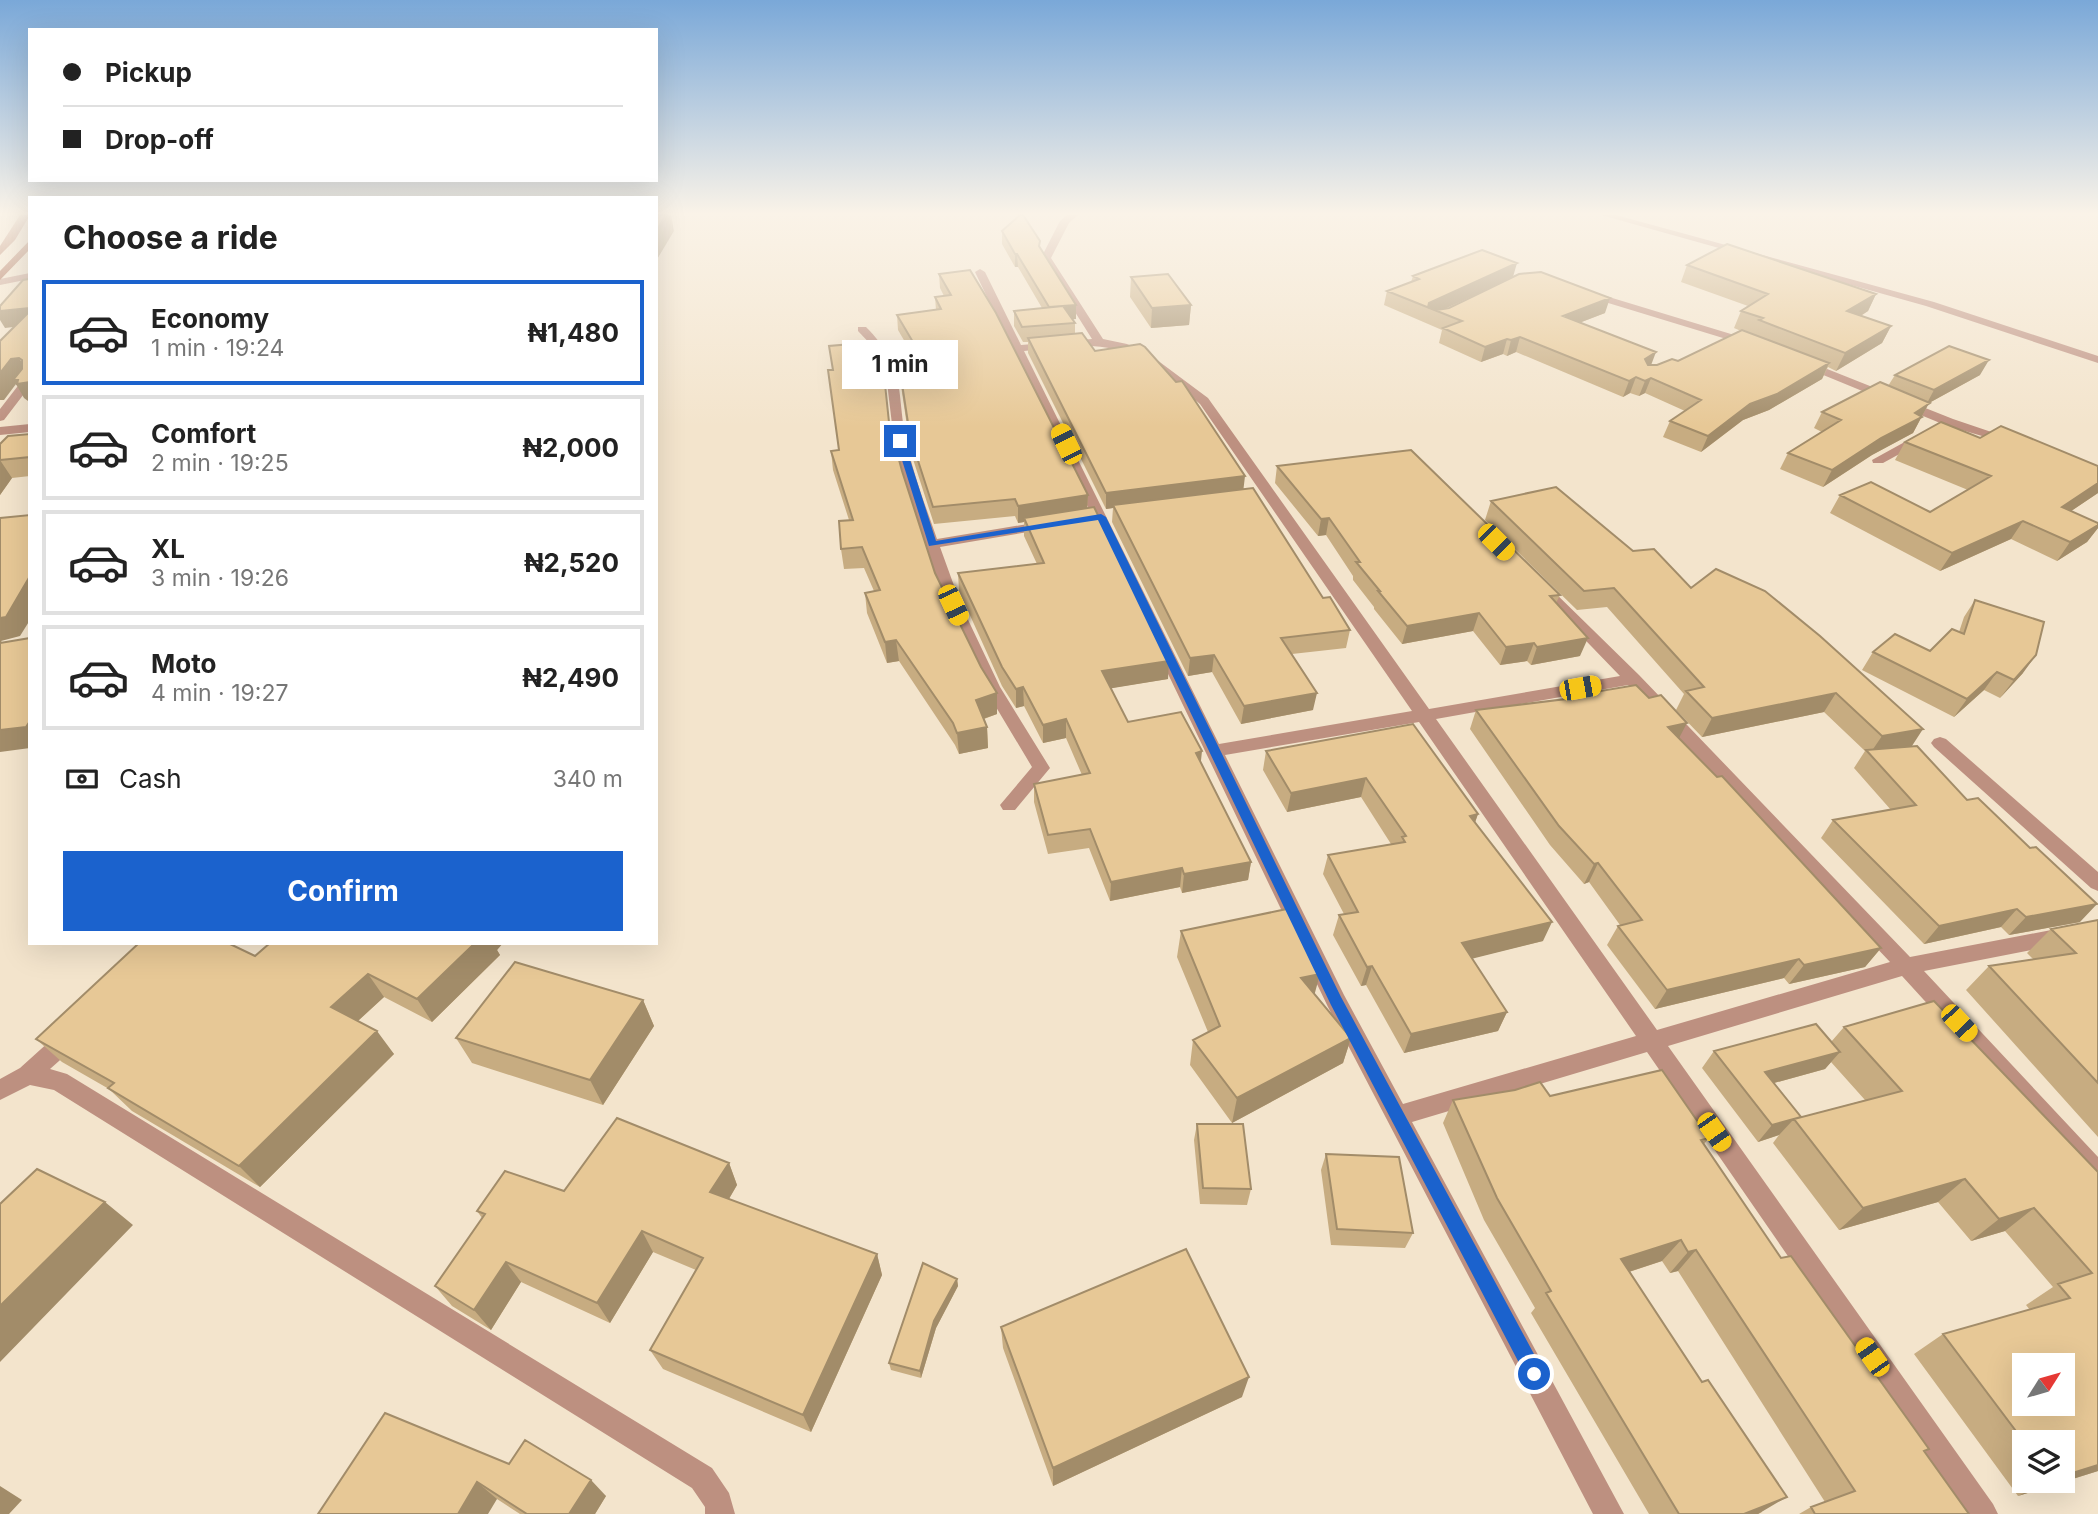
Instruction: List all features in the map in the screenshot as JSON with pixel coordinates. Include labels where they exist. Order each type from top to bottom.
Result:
[{"type":"street","points":[[987,286],[1020,348],[1336,1001],[1609,1514]]},
{"type":"street","points":[[1064,286],[1100,343]]},
{"type":"street","points":[[1866,286],[1930,303],[2098,360]]},
{"type":"street","points":[[1570,288],[1761,347]]},
{"type":"street","points":[[862,329],[881,349],[892,374],[900,441],[953,605],[992,687],[1041,768],[1009,805]]},
{"type":"street","points":[[1710,349],[1736,338]]},
{"type":"street","points":[[1020,348],[1100,343],[1122,346],[1171,373],[1204,401],[1261,497],[1421,715],[1983,1514]]},
{"type":"street","points":[[1787,357],[1949,422],[2017,443]]},
{"type":"street","points":[[0,417],[28,380]]},
{"type":"street","points":[[1878,460],[1949,422]]},
{"type":"street","points":[[0,431],[28,428]]},
{"type":"street","points":[[932,544],[1062,523]]},
{"type":"street","points":[[1526,571],[1907,966],[2098,1174]]},
{"type":"street","points":[[1215,751],[1633,679]]},
{"type":"street","points":[[1940,743],[2098,883]]},
{"type":"street","points":[[1397,1116],[1907,966],[2098,929]]},
{"type":"street","points":[[0,1090],[29,1075],[80,1028]]},
{"type":"street","points":[[29,1075],[60,1081],[702,1478],[719,1503],[720,1514]]},
{"type":"building","points":[[18,286],[28,286],[28,308],[0,311],[0,306]]},
{"type":"building","points":[[946,286],[979,286],[1088,495],[1018,506],[1015,499],[933,507],[910,436],[899,364],[891,343],[913,342],[897,315],[941,309],[935,297],[951,295]]},
{"type":"building","points":[[1036,286],[1064,286],[1076,305],[1049,307]]},
{"type":"building","points":[[1137,286],[1177,286],[1191,305],[1152,308]]},
{"type":"building","points":[[1401,286],[1467,286],[1429,303],[1428,307],[1437,310],[1449,308],[1495,286],[1577,286],[1610,298],[1563,316],[1656,352],[1645,359],[1648,365],[1657,365],[1672,359],[1678,361],[1742,330],[1829,363],[1777,394],[1750,404],[1708,436],[1670,421],[1701,400],[1651,378],[1645,381],[1636,377],[1629,381],[1520,337],[1485,347],[1443,328],[1462,321],[1387,291]]},
{"type":"building","points":[[1745,286],[1851,286],[1876,294],[1847,311],[1891,326],[1845,353],[1741,311],[1768,294]]},
{"type":"building","points":[[1063,306],[1075,323],[1022,327],[1014,311]]},
{"type":"building","points":[[28,313],[28,382],[17,384],[18,380],[13,380],[22,369],[22,360],[19,358],[11,359],[0,373],[0,341]]},
{"type":"building","points":[[1082,333],[1095,351],[1140,344],[1145,347],[1176,382],[1182,381],[1245,476],[1106,493],[1028,338]]},
{"type":"building","points":[[875,342],[882,356],[889,422],[935,573],[981,667],[997,693],[976,700],[987,727],[957,733],[953,723],[896,640],[885,642],[865,593],[880,590],[862,547],[841,549],[839,521],[853,520],[831,451],[839,450],[828,370],[833,370],[829,346]]},
{"type":"building","points":[[1949,346],[1989,360],[1934,390],[1895,375]]},
{"type":"building","points":[[1880,382],[1930,403],[1915,413],[1922,417],[1881,438],[1832,470],[1788,453],[1841,420],[1822,412]]},
{"type":"building","points":[[1941,422],[1980,438],[2001,426],[2098,466],[2098,483],[2062,507],[2098,525],[2070,542],[2023,521],[1952,553],[1840,495],[1871,482],[1930,512],[1991,476],[1905,442]]},
{"type":"building","points":[[28,434],[28,457],[0,460],[0,444],[8,436]]},
{"type":"building","points":[[1411,450],[1560,595],[1550,596],[1588,638],[1537,647],[1534,643],[1506,647],[1479,613],[1407,626],[1356,562],[1360,562],[1329,518],[1321,519],[1277,466]]},
{"type":"building","points":[[1556,487],[1633,551],[1654,549],[1691,588],[1716,569],[1765,591],[1820,636],[1923,729],[1882,736],[1836,693],[1712,718],[1686,691],[1704,687],[1614,588],[1584,591],[1491,501]]},
{"type":"building","points":[[1253,488],[1323,598],[1330,597],[1350,630],[1281,638],[1317,693],[1244,706],[1214,655],[1190,658],[1113,505]]},
{"type":"building","points":[[1094,507],[1169,661],[1102,671],[1128,722],[1181,712],[1202,751],[1196,753],[1251,862],[1184,874],[1182,868],[1111,882],[1090,829],[1048,835],[1034,784],[1090,773],[1066,719],[1043,725],[1023,687],[1016,689],[1002,667],[958,573],[1044,563],[1024,518]]},
{"type":"building","points":[[28,515],[28,579],[6,617],[0,618],[0,518]]},
{"type":"building","points":[[1975,600],[2044,622],[2036,655],[2014,680],[1997,672],[1967,699],[1873,652],[1895,634],[1930,651],[1952,629],[1964,634]]},
{"type":"building","points":[[28,638],[26,727],[0,730],[0,643]]},
{"type":"building","points":[[1636,685],[1649,698],[1661,695],[1687,723],[1668,727],[1717,777],[1722,776],[1881,948],[1804,965],[1799,959],[1667,990],[1618,926],[1642,920],[1598,863],[1594,864],[1559,826],[1476,710],[1574,698],[1571,696]]},
{"type":"building","points":[[1413,724],[1478,814],[1470,816],[1552,922],[1462,943],[1507,1012],[1411,1034],[1372,966],[1367,967],[1339,915],[1358,912],[1328,855],[1405,842],[1402,837],[1406,836],[1366,778],[1291,793],[1266,751]]},
{"type":"building","points":[[1917,746],[1967,800],[1978,798],[2030,848],[2036,847],[2097,904],[2026,917],[2017,909],[1939,926],[1833,820],[1916,805],[1866,750]]},
{"type":"building","points":[[1287,909],[1320,974],[1301,978],[1351,1038],[1237,1098],[1193,1040],[1220,1026],[1181,931]]},
{"type":"building","points":[[2098,920],[2098,1083],[1989,966],[2076,953],[2051,929]]},
{"type":"building","points":[[137,945],[232,945],[255,956],[268,945],[473,945],[417,999],[368,974],[331,1007],[377,1031],[239,1166],[108,1088],[114,1083],[36,1039]]},
{"type":"building","points":[[515,962],[643,1000],[590,1080],[456,1038]]},
{"type":"building","points":[[1934,1001],[2098,1172],[2098,1465],[2075,1472],[2075,1430],[2015,1430],[1943,1334],[2070,1298],[2058,1284],[2092,1273],[2034,1208],[1999,1219],[1965,1179],[1863,1208],[1794,1119],[1902,1091],[1844,1027]]},
{"type":"building","points":[[1816,1024],[1840,1052],[1765,1072],[1801,1117],[1772,1125],[1714,1051]]},
{"type":"building","points":[[1662,1070],[1709,1138],[1701,1140],[1781,1258],[1791,1256],[1929,1449],[1924,1451],[1969,1514],[1815,1514],[1811,1507],[1855,1491],[1696,1250],[1688,1252],[1681,1240],[1621,1259],[1702,1382],[1708,1380],[1787,1497],[1744,1514],[1679,1514],[1546,1293],[1551,1291],[1497,1198],[1453,1100],[1515,1090],[1540,1082],[1550,1096]]},
{"type":"building","points":[[617,1118],[729,1163],[710,1192],[877,1254],[803,1415],[650,1350],[703,1258],[642,1231],[597,1303],[506,1262],[474,1310],[435,1286],[485,1214],[477,1211],[505,1171],[564,1191]]},
{"type":"building","points":[[1197,1124],[1243,1124],[1251,1189],[1203,1188]]},
{"type":"building","points":[[1326,1154],[1399,1157],[1413,1233],[1337,1229]]},
{"type":"building","points":[[37,1169],[105,1202],[0,1306],[0,1204]]},
{"type":"building","points":[[1186,1249],[1249,1377],[1053,1468],[1001,1327]]},
{"type":"building","points":[[923,1263],[957,1279],[934,1321],[920,1371],[889,1363]]},
{"type":"building","points":[[385,1413],[509,1464],[525,1440],[591,1480],[569,1514],[527,1514],[477,1482],[458,1514],[318,1514]]},
{"type":"route","points":[[900,441],[932,544],[1101,517],[1336,1001],[1534,1374]]}]
